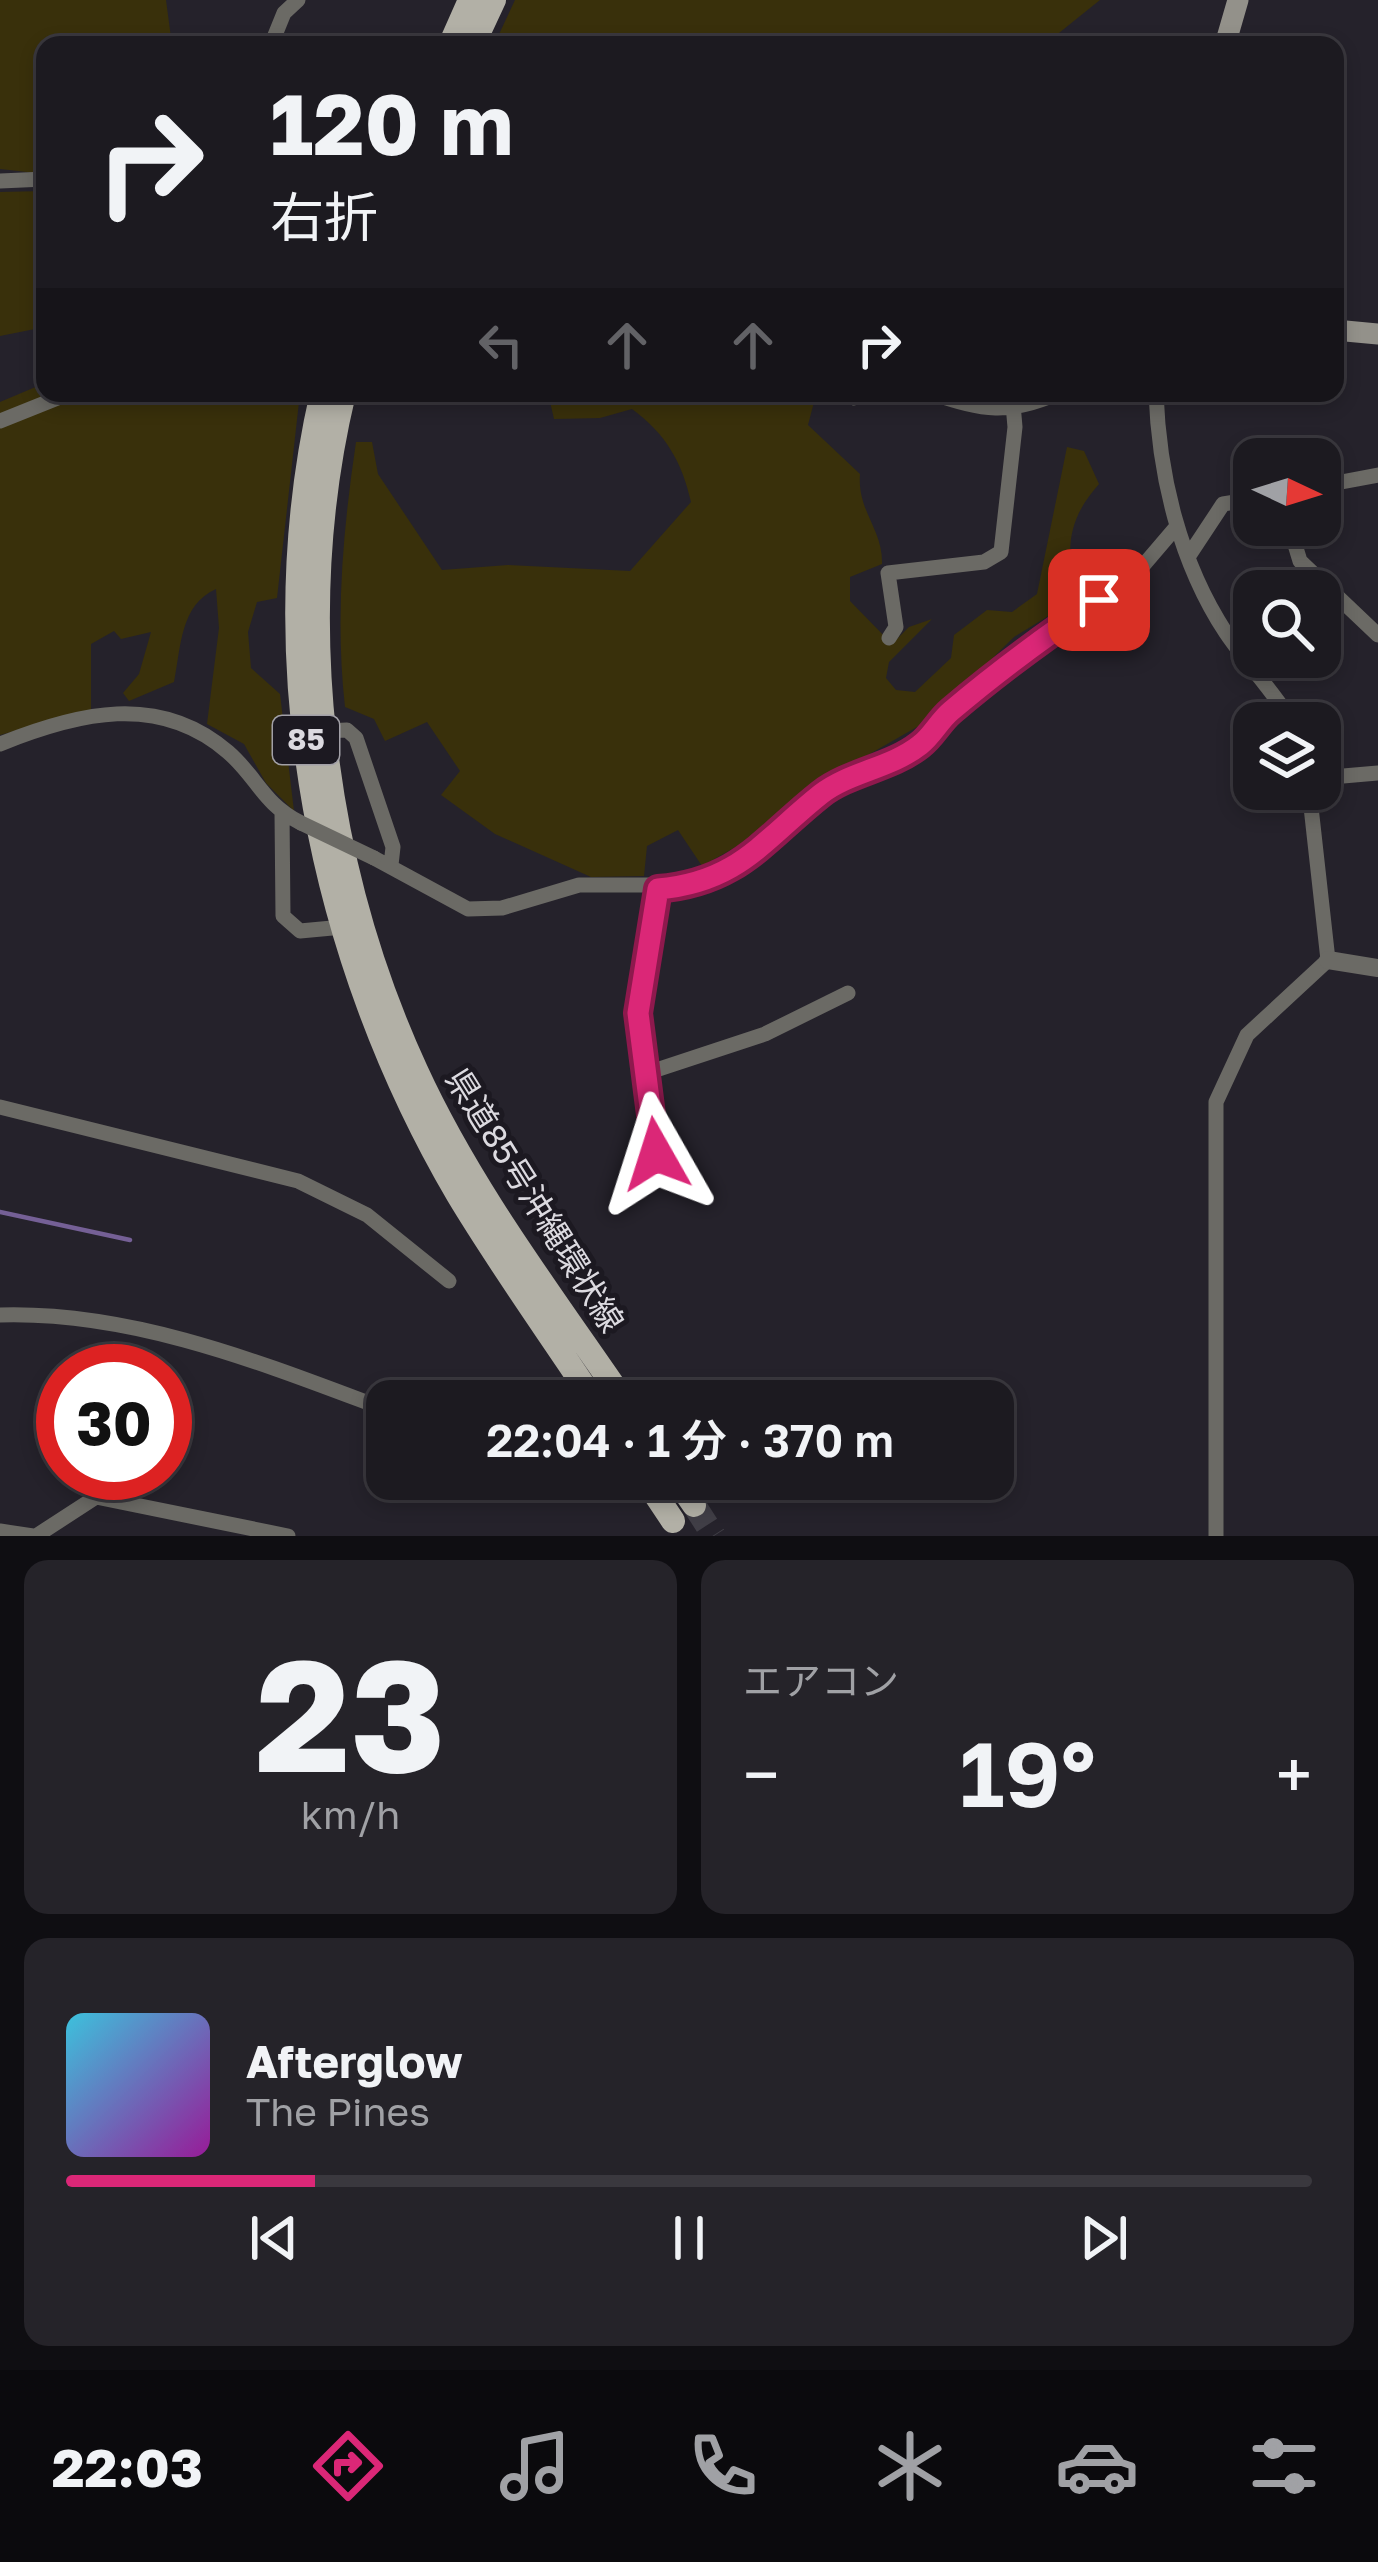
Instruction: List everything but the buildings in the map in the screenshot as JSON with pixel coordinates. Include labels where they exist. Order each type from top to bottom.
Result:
[{"type":"main road","points":[[454,36],[470,0]]},
{"type":"main road","points":[[477,36],[494,0]]},
{"type":"main road","points":[[1228,36],[1238,0]]},
{"type":"main road","points":[[1344,332],[1378,334]]},
{"type":"main road","name":"県道85号沖縄環状線","points":[[321,402],[302,530],[298,642],[305,736],[354,943],[416,1070],[582,1380]]},
{"type":"main road","name":"県道85号沖縄環状線","points":[[343,402],[322,549],[321,687],[354,943]]},
{"type":"main road","name":"県道85号沖縄環状線","points":[[521,1270],[607,1380]]},
{"type":"main road","points":[[659,1500],[673,1521]]},
{"type":"main road","points":[[691,1500],[694,1505]]},
{"type":"street","points":[[275,36],[284,13],[298,0]]},
{"type":"street","points":[[0,181],[36,179]]},
{"type":"street","points":[[0,422],[48,402]]},
{"type":"street","points":[[958,402],[1014,411],[1036,402]]},
{"type":"street","points":[[889,638],[896,627],[888,574],[984,562],[1001,552],[1013,402]]},
{"type":"street","points":[[1156,402],[1157,432],[1188,557],[1226,634],[1277,702]]},
{"type":"street","points":[[1341,482],[1378,475]]},
{"type":"street","points":[[1188,557],[1223,504],[1233,502]]},
{"type":"street","points":[[0,744],[35,730],[141,710],[170,718],[228,752],[282,813],[391,865],[468,910],[502,908],[579,885],[658,889],[699,885],[739,865],[824,791],[883,768],[923,744],[945,716],[1024,650],[1136,574],[1177,526]]},
{"type":"street","points":[[1295,546],[1300,561],[1378,635]]},
{"type":"street","points":[[325,730],[347,730],[356,738],[393,848],[391,865]]},
{"type":"street","points":[[1341,776],[1378,773]]},
{"type":"street","points":[[1312,810],[1328,960]]},
{"type":"street","points":[[282,813],[283,916],[300,931],[354,943]]},
{"type":"street","points":[[656,1154],[638,1013],[658,889]]},
{"type":"street","points":[[1328,960],[1378,968]]},
{"type":"street","points":[[1216,1536],[1216,1102],[1247,1035],[1328,960]]},
{"type":"street","points":[[647,1073],[765,1034],[848,993]]},
{"type":"street","points":[[0,1107],[298,1181],[367,1215],[449,1281]]},
{"type":"street","points":[[0,1315],[133,1327],[277,1369],[366,1402]]},
{"type":"street","points":[[0,1531],[34,1536],[96,1497],[288,1536]]},
{"type":"shaded area","points":[[0,0],[166,0],[171,36],[36,36],[36,173],[0,169]]},
{"type":"shaded area","points":[[515,0],[1100,0],[1055,36],[498,36]]},
{"type":"shaded area","points":[[36,191],[36,329],[0,336],[0,192]]},
{"type":"shaded area","points":[[36,387],[36,402],[299,402],[277,598],[257,602],[248,632],[251,668],[280,694],[294,811],[266,783],[244,744],[207,724],[219,628],[216,589],[189,616],[174,682],[129,701],[123,693],[139,674],[151,632],[121,639],[114,631],[91,644],[91,710],[0,735],[0,402]]},
{"type":"shaded area","points":[[550,402],[814,402],[808,425],[860,474],[862,499],[879,540],[882,564],[850,577],[850,601],[892,644],[909,627],[932,619],[889,662],[886,678],[896,690],[915,692],[951,658],[954,635],[987,610],[1012,612],[1037,594],[1067,447],[1084,451],[1099,484],[1080,511],[1071,538],[1078,598],[1014,637],[931,719],[810,788],[757,835],[702,866],[678,830],[647,846],[644,876],[591,877],[495,834],[441,795],[460,771],[427,722],[385,741],[374,719],[345,707],[342,574],[356,442],[372,442],[378,474],[442,570],[508,565],[630,571],[691,502],[671,450],[632,409],[600,418],[554,419]]},
{"type":"waterway","points":[[0,1212],[130,1240]]},
{"type":"tunnel","points":[[694,1505],[714,1536]]},
{"type":"route","points":[[656,1154],[638,1013],[640,981],[655,931],[658,889],[699,885],[739,865],[778,836],[824,791],[883,768],[923,744],[945,716],[1024,650],[1099,600]]}]
